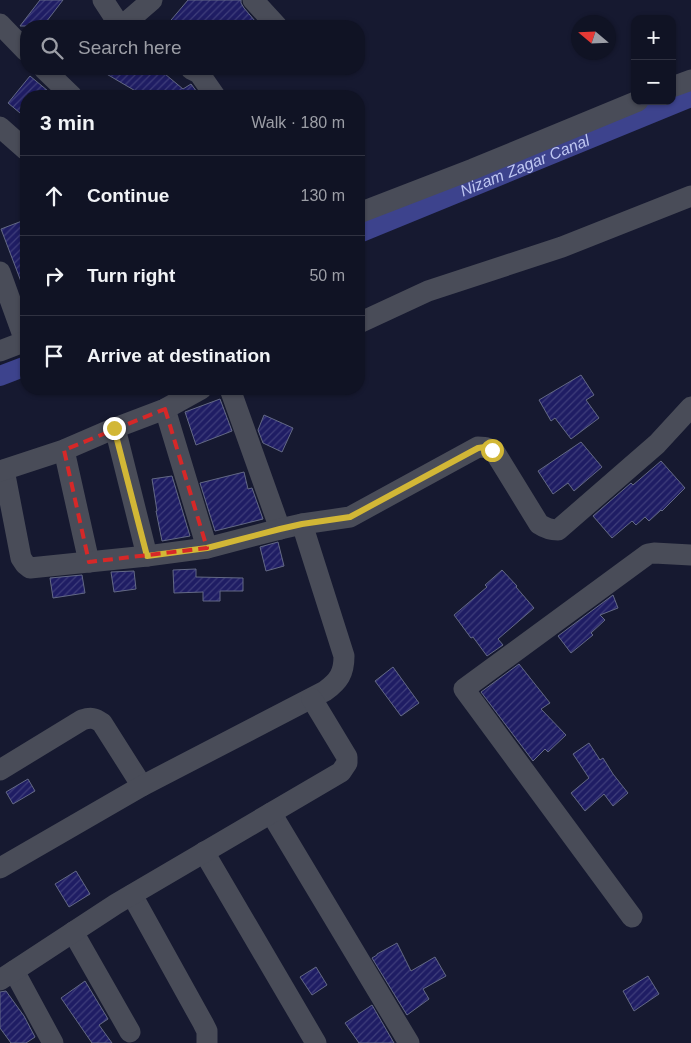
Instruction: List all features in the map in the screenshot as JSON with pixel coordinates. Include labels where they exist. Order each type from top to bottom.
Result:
[{"type":"street","points":[[103,0],[117,20]]},
{"type":"street","points":[[128,20],[152,0]]},
{"type":"street","points":[[253,0],[271,20]]},
{"type":"street","points":[[0,24],[20,45]]},
{"type":"street","points":[[50,75],[66,90]]},
{"type":"street","points":[[200,75],[211,90]]},
{"type":"street","points":[[676,86],[691,80]]},
{"type":"street","points":[[365,211],[473,169],[631,104]]},
{"type":"street","points":[[0,127],[20,145]]},
{"type":"street","points":[[365,320],[428,291],[562,247],[691,196]]},
{"type":"street","points":[[0,272],[20,325]]},
{"type":"street","points":[[0,351],[20,343]]},
{"type":"street","points":[[191,395],[165,409],[114,428],[64,450],[2,471],[21,558],[25,564],[30,568],[207,548],[302,524],[350,517],[478,448],[485,447],[496,454],[539,524],[551,530],[558,530],[657,444],[691,407]]},
{"type":"street","points":[[232,395],[280,529]]},
{"type":"street","points":[[165,409],[207,548]]},
{"type":"street","points":[[114,428],[147,556]]},
{"type":"street","points":[[64,450],[89,562]]},
{"type":"street","points":[[0,868],[142,786],[326,691],[339,678],[344,667],[344,656],[302,524]]},
{"type":"street","points":[[632,917],[464,688],[648,554],[691,555]]},
{"type":"street","points":[[53,1043],[7,975],[116,904],[341,772],[347,763],[347,757],[312,698]]},
{"type":"street","points":[[0,770],[82,720],[89,718],[96,719],[102,724],[142,786]]},
{"type":"street","points":[[271,813],[409,1043]]},
{"type":"street","points":[[204,852],[316,1043]]},
{"type":"street","points":[[132,895],[203,1023],[207,1031],[207,1043]]},
{"type":"street","points":[[73,932],[130,1032]]},
{"type":"highlighted area","points":[[165,409],[207,548],[89,562],[64,450]]},
{"type":"building","points":[[40,0],[63,0],[48,20],[25,20]]},
{"type":"building","points":[[188,0],[241,0],[244,8],[254,20],[171,20]]},
{"type":"building","points":[[108,75],[166,75],[183,89],[191,84],[196,90],[134,90]]},
{"type":"building","points":[[30,76],[47,90],[20,90],[20,113],[8,103]]},
{"type":"building","points":[[20,222],[20,279],[1,229]]},
{"type":"building","points":[[581,375],[594,395],[586,400],[599,418],[571,439],[555,418],[551,421],[539,400]]},
{"type":"building","points":[[220,399],[232,431],[196,445],[185,412]]},
{"type":"building","points":[[264,415],[293,428],[282,452],[263,443],[258,430]]},
{"type":"building","points":[[581,442],[602,467],[574,491],[568,483],[553,494],[538,471]]},
{"type":"building","points":[[661,461],[685,488],[649,521],[645,517],[636,525],[632,521],[612,538],[593,516],[631,483],[633,485]]},
{"type":"building","points":[[244,472],[248,489],[252,488],[263,519],[215,531],[200,483]]},
{"type":"building","points":[[172,476],[190,536],[162,541],[152,479]]},
{"type":"building","points":[[278,542],[284,566],[266,571],[260,547]]},
{"type":"building","points":[[196,569],[196,577],[243,578],[243,591],[220,591],[220,601],[203,601],[203,592],[174,593],[173,570]]},
{"type":"building","points":[[502,570],[534,608],[498,639],[503,645],[487,656],[454,615],[487,587],[485,585]]},
{"type":"building","points":[[134,571],[136,589],[114,592],[111,572]]},
{"type":"building","points":[[82,575],[85,593],[53,598],[50,578]]},
{"type":"building","points":[[613,595],[618,608],[600,615],[605,620],[591,633],[593,635],[571,653],[558,636]]},
{"type":"building","points":[[519,664],[550,703],[541,709],[566,735],[548,752],[545,749],[533,761],[481,692]]},
{"type":"building","points":[[393,667],[419,703],[401,716],[375,681]]},
{"type":"building","points":[[589,743],[600,760],[603,758],[628,793],[613,806],[604,794],[585,811],[571,793],[589,778],[573,754]]},
{"type":"building","points":[[28,779],[35,791],[13,804],[6,792]]},
{"type":"building","points":[[76,871],[90,894],[69,907],[55,884]]},
{"type":"building","points":[[397,943],[411,971],[435,957],[446,976],[423,989],[429,999],[407,1015],[372,958]]},
{"type":"building","points":[[316,967],[327,985],[312,995],[300,977]]},
{"type":"building","points":[[648,976],[659,994],[634,1011],[623,991]]},
{"type":"building","points":[[85,981],[108,1019],[99,1025],[112,1043],[92,1043],[61,998]]},
{"type":"building","points":[[6,991],[24,1016],[35,1037],[26,1043],[11,1043],[0,1028],[0,992]]},
{"type":"building","points":[[372,1005],[394,1043],[359,1043],[345,1023]]},
{"type":"waterway","name":"Nizam Zagar Canal","points":[[365,231],[691,97]]},
{"type":"waterway","name":"Nizam Zagar Canal","points":[[0,376],[20,368]]},
{"type":"route","points":[[114,428],[147,556],[207,548],[302,524],[350,517],[478,448],[485,447],[492,450]]}]
